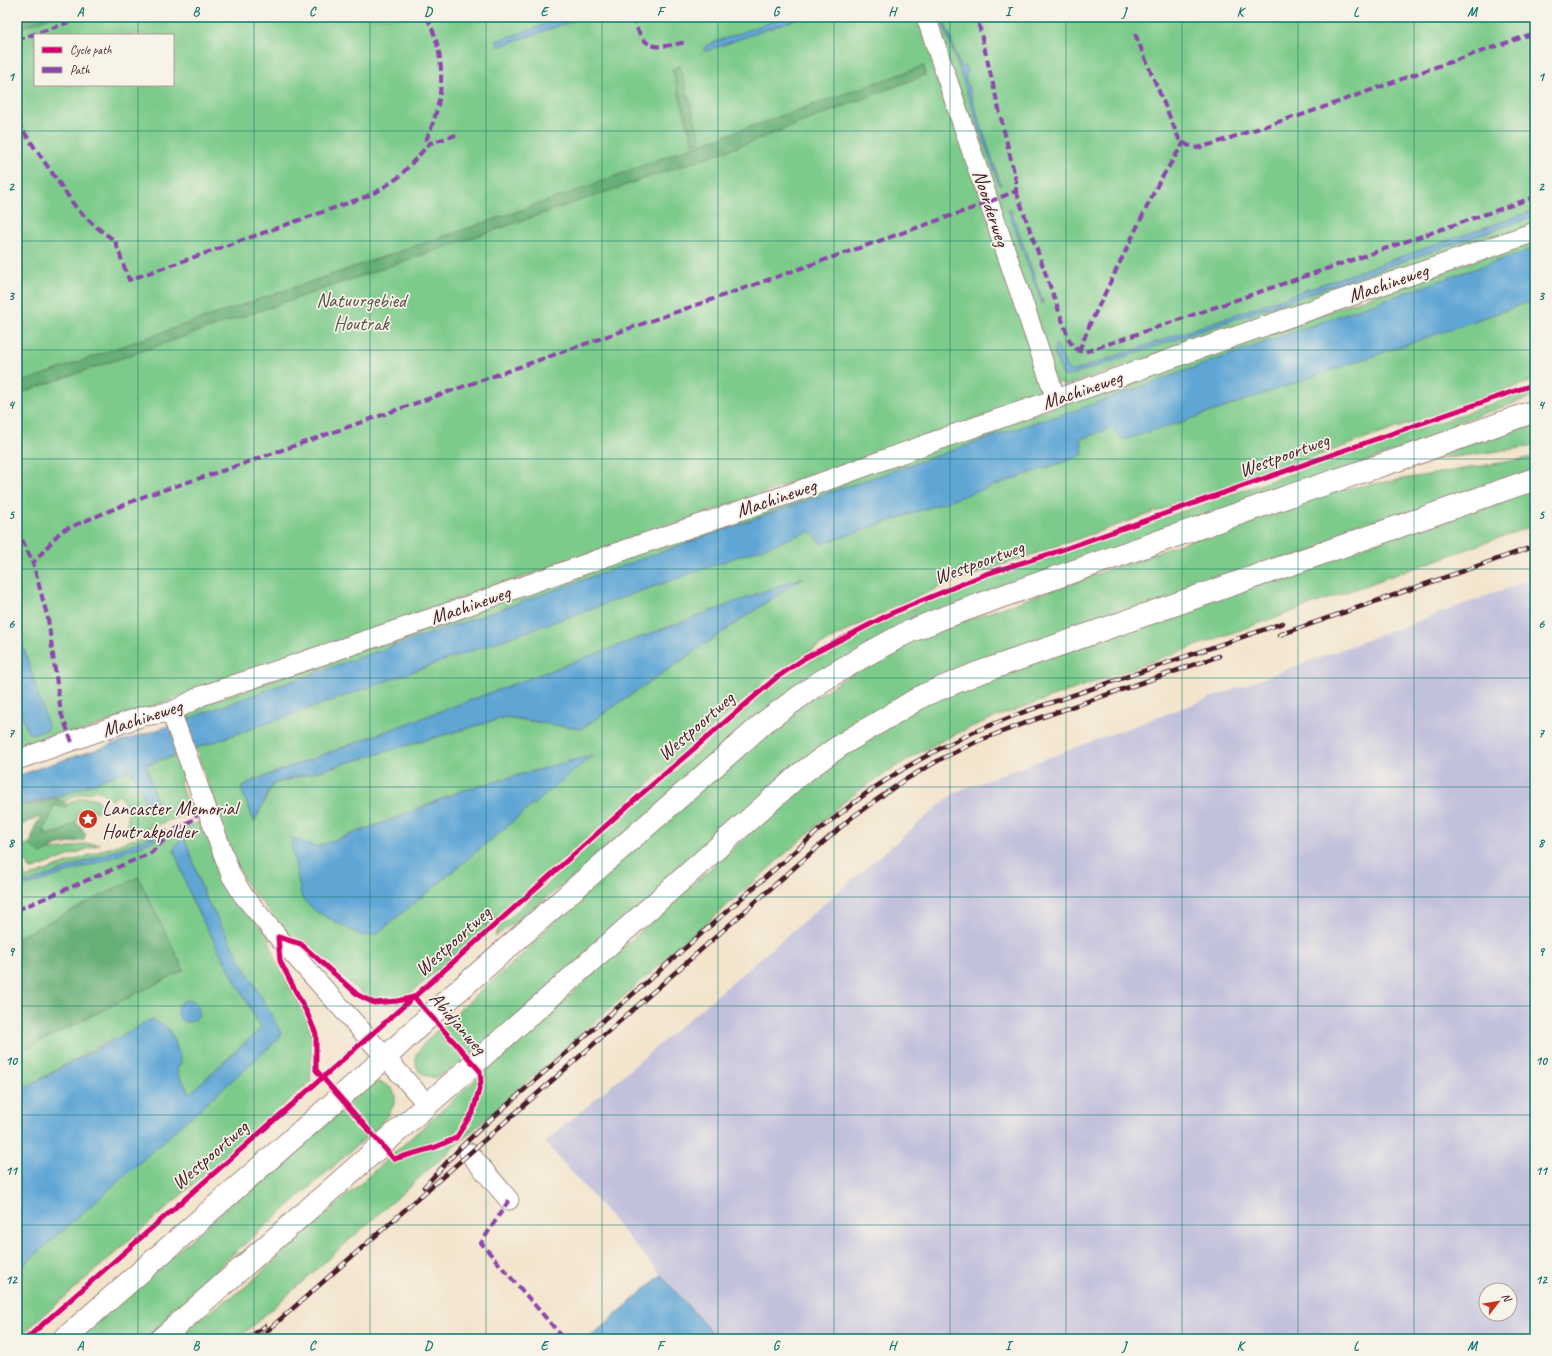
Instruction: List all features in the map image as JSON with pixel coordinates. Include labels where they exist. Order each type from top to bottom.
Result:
[{"type":"main road","name":"Westpoortweg","points":[[64,1339],[766,721],[820,682],[904,634],[1003,596],[1292,495],[1415,454],[1535,411]]},
{"type":"main road","points":[[161,1339],[799,775],[841,745],[924,695],[978,673],[1535,479]]},
{"type":"street","name":"Noorderweg","points":[[926,17],[1056,399]]},
{"type":"street","name":"Machineweg","points":[[17,760],[143,716],[173,716],[201,696],[450,612],[1535,232]]},
{"type":"street","points":[[173,716],[231,875],[243,895],[427,1104]]},
{"type":"street","points":[[469,1153],[510,1200]]},
{"type":"shaded area","points":[[1535,578],[1535,1339],[717,1339],[545,1142],[955,792]]},
{"type":"green space","name":"Natuurgebied Houtrak","points":[[17,17],[1535,17],[1535,225],[1066,386],[1059,382],[1043,388],[1038,397],[17,754]]},
{"type":"green space","points":[[17,17],[51,17],[17,29]]},
{"type":"green space","points":[[680,66],[701,141],[693,144],[672,69]]},
{"type":"green space","points":[[924,66],[925,75],[743,145],[17,394],[17,384],[137,341],[562,196],[684,150]]},
{"type":"green space","points":[[1535,239],[1535,380],[942,586],[892,608],[829,640],[773,674],[410,994],[396,998],[374,1000],[359,991],[305,941],[288,934],[246,884],[233,857],[197,753],[197,748],[187,718],[187,710]],"holes":[[[802,578],[581,729],[506,717],[273,784],[254,822],[252,781]],[[592,755],[377,934],[290,837],[316,847],[383,823],[461,791]]]},
{"type":"green space","points":[[1535,389],[1535,396],[1464,420],[1424,441],[900,627],[495,937],[499,927],[776,682],[817,657],[901,614],[945,594]]},
{"type":"green space","points":[[1535,420],[1535,446],[1410,463]]},
{"type":"green space","points":[[1535,457],[1535,472],[921,689],[464,1060],[445,1073],[433,1078],[419,1072],[416,1065],[416,1055],[423,1045],[437,1030],[525,952],[577,896],[780,719],[898,645],[1326,492]]},
{"type":"green space","points":[[1535,486],[1535,525],[993,718],[954,735],[898,765],[845,801],[238,1339],[175,1339],[188,1327],[244,1288],[822,770],[926,701]]},
{"type":"green space","points":[[178,757],[185,773],[180,783],[190,813],[127,836],[128,810],[119,793],[112,801],[102,792],[93,790],[92,792],[80,794],[63,802],[54,798],[131,769],[147,805],[153,813],[158,811],[146,765],[164,758]]},
{"type":"green space","points":[[89,797],[97,799],[104,806],[96,813],[93,808],[85,808],[78,813],[76,822],[60,832],[46,835],[44,828],[49,820],[54,804],[64,808],[67,804],[78,799]]},
{"type":"green space","points":[[54,798],[67,804],[65,808],[54,805],[49,820],[44,828],[46,835],[60,832],[76,822],[86,834],[84,840],[56,846],[41,854],[30,845],[35,826],[42,816],[17,827],[17,805],[37,803]]},
{"type":"green space","points":[[199,822],[204,824],[228,890],[268,935],[275,960],[306,1016],[312,1035],[310,1082],[17,1339],[17,1270],[281,1034],[204,895],[189,849],[192,901],[261,1028],[190,1093],[178,1075],[177,1066],[179,1053],[169,1029],[110,1040],[17,1092],[17,875],[23,885],[155,840],[154,836],[28,883],[23,881],[17,870],[17,861],[26,878],[164,828],[170,835]]},
{"type":"green space","points":[[29,843],[48,850],[65,849],[84,844],[100,844],[31,870],[19,848]]},
{"type":"green space","points":[[138,877],[184,970],[17,1053],[17,938]]},
{"type":"green space","points":[[378,1082],[393,1090],[395,1096],[392,1108],[378,1127],[222,1264],[176,1314],[148,1339],[77,1339],[364,1088]]},
{"type":"water","points":[[567,17],[584,17],[498,47],[496,41]]},
{"type":"water","points":[[784,17],[802,17],[706,51],[703,49],[707,45]]},
{"type":"water","points":[[941,17],[943,17],[960,66],[966,67],[968,71],[965,74],[966,80],[1001,185],[999,185]]},
{"type":"water","points":[[1008,210],[1011,210],[1043,302],[1042,304]]},
{"type":"water","points":[[1535,210],[1535,216],[1069,376],[1064,376],[1055,356],[1055,344],[1068,370],[1073,371]]},
{"type":"water","points":[[1535,248],[1535,300],[1185,421],[1123,440],[1111,428],[1081,439],[1083,454],[1075,458],[822,544],[811,531],[146,765],[158,811],[153,813],[147,805],[131,769],[61,795],[32,803],[17,805],[17,776],[157,730],[320,671],[502,609],[816,497],[1045,419],[1062,415],[1358,309]]},
{"type":"water","points":[[803,577],[581,729],[506,717],[273,784],[254,822],[241,788],[252,781]]},
{"type":"water","points":[[17,626],[48,726],[46,730],[31,734],[27,731],[17,701]]},
{"type":"water","points":[[593,755],[377,934],[362,936],[317,912],[302,899],[290,837],[316,847],[383,823],[461,791]]},
{"type":"water","points":[[154,836],[155,840],[113,857],[31,885],[23,885],[17,875],[17,870],[23,881],[28,883]]},
{"type":"water","points":[[184,839],[189,849],[204,895],[282,1034],[272,1045],[17,1271],[17,1092],[152,1019],[169,1029],[179,1053],[181,1064],[177,1066],[178,1075],[190,1093],[261,1028],[192,901],[174,850],[177,843]]},
{"type":"water","points":[[188,1000],[196,1003],[199,1011],[196,1019],[188,1022],[180,1019],[177,1011],[180,1003]]},
{"type":"water","points":[[661,1275],[717,1339],[588,1339]]},
{"type":"railway","points":[[1279,635],[1535,546]]},
{"type":"railway","points":[[424,1187],[460,1148],[481,1128],[819,830],[868,792],[903,769],[976,731],[1021,713],[1283,623]]},
{"type":"railway","points":[[258,1339],[851,818],[903,781],[941,759],[978,741],[1025,723],[1219,656]]},
{"type":"railway","points":[[247,1339],[265,1326]]},
{"type":"marked path","points":[[34,34],[84,17]]},
{"type":"marked path","points":[[427,17],[438,48],[441,78],[437,109],[426,140],[430,143]]},
{"type":"marked path","points":[[632,17],[642,37],[646,42],[652,45],[665,46],[686,42]]},
{"type":"marked path","points":[[72,742],[61,713],[48,619],[33,563],[61,531],[145,496],[225,470],[976,207],[1016,191],[1016,181],[977,17]]},
{"type":"marked path","points":[[1135,34],[1179,139],[1187,145],[1197,148],[1299,116],[1535,33]]},
{"type":"marked path","points":[[17,40],[34,34]]},
{"type":"marked path","points":[[17,122],[77,209],[95,226],[115,241],[129,280],[365,197],[378,191],[399,177],[430,143],[456,135]]},
{"type":"marked path","points":[[1079,351],[1090,324],[1158,184],[1184,142]]},
{"type":"marked path","points":[[1016,191],[1070,342],[1079,351],[1085,352],[1535,197]]},
{"type":"marked path","points":[[17,529],[33,563]]},
{"type":"marked path","points":[[17,910],[151,853],[176,828],[195,819],[197,813]]},
{"type":"marked path","points":[[509,1200],[481,1243],[559,1333],[551,1339]]},
{"type":"cycle path","points":[[26,1339],[440,974],[638,797],[776,678],[805,658],[892,613],[986,574],[1053,553],[1535,384]]},
{"type":"cycle path","name":"Abidjanweg","points":[[278,937],[301,944],[358,995],[374,1003],[397,1001],[414,997],[480,1071],[481,1082],[473,1112],[456,1138],[436,1147],[394,1159],[316,1070],[316,1034],[308,1015],[280,961],[278,937]]},
{"type":"place","name":"Lancaster Memorial Houtrakpolder","points":[[88,819]]}]
